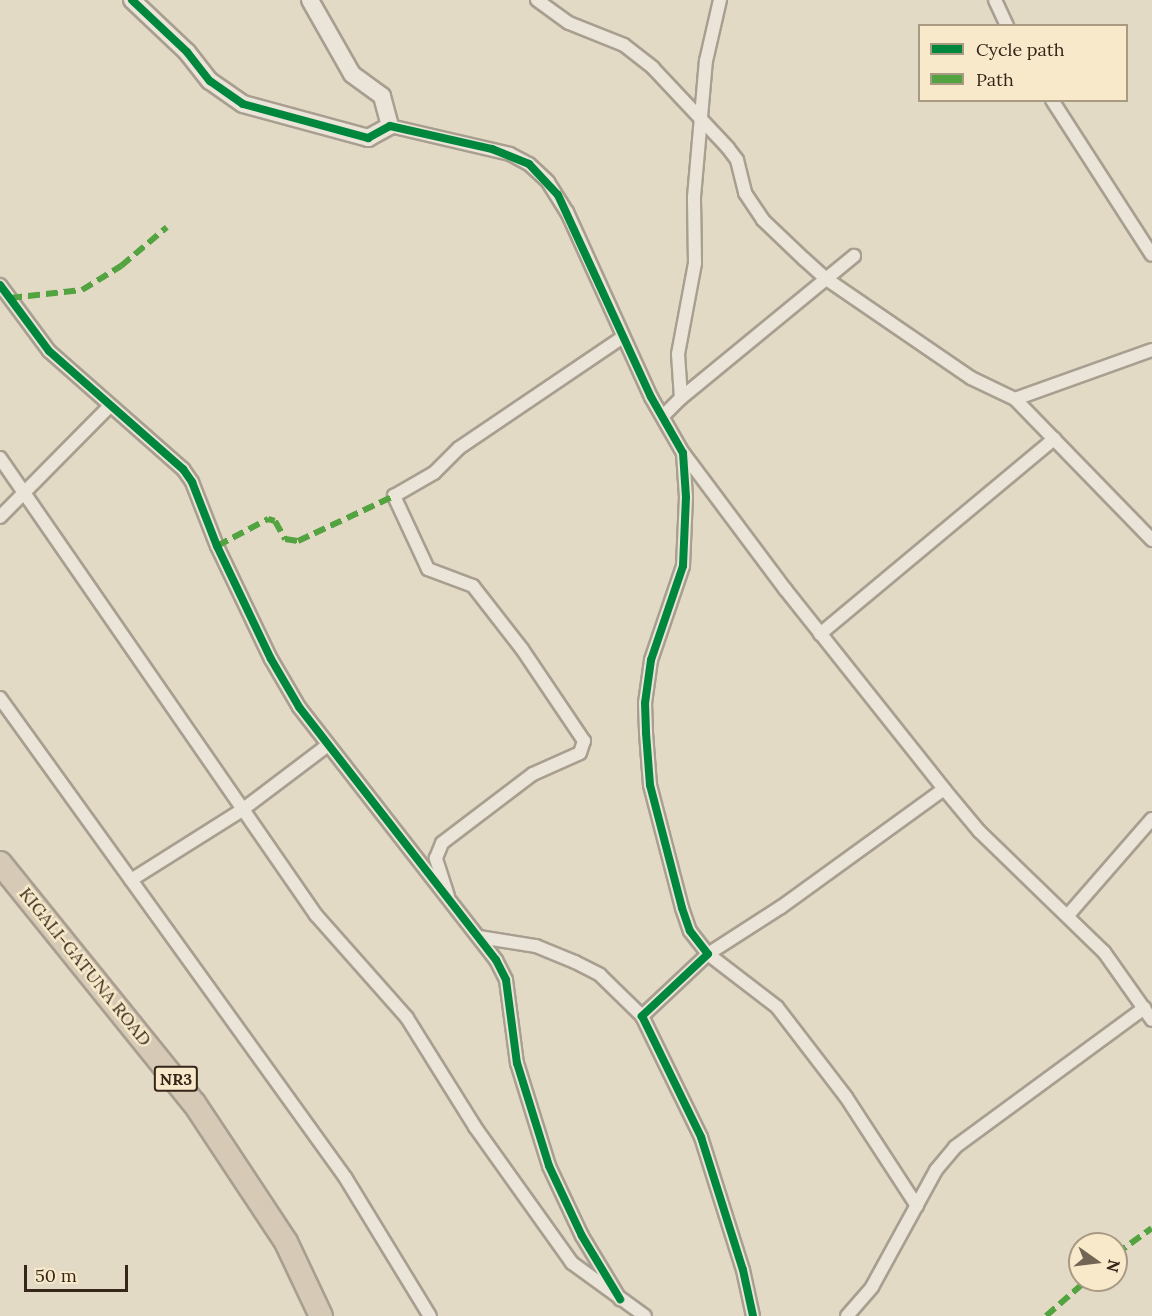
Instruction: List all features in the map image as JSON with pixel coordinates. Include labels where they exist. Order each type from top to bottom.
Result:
[{"type":"highway","name":"KIGALI-GATUNA ROAD","points":[[0,863],[194,1103],[286,1242],[321,1316]]},
{"type":"street","points":[[132,0],[187,52],[210,81],[243,104],[368,138],[390,126],[510,154],[538,172],[567,212],[623,337],[683,453],[820,634],[944,789],[979,831],[1069,914],[1121,973],[1152,1020]]},
{"type":"street","points":[[310,0],[352,74],[382,96],[390,126]]},
{"type":"street","points":[[537,0],[569,23],[624,45],[680,93],[702,122],[737,160],[745,193],[763,220],[825,278],[971,378],[1014,399],[1152,540]]},
{"type":"street","points":[[681,398],[678,354],[695,263],[694,197],[706,61],[720,0]]},
{"type":"street","points":[[995,0],[1006,24]]},
{"type":"street","points":[[1053,102],[1152,255]]},
{"type":"street","points":[[663,416],[681,398],[854,256]]},
{"type":"street","points":[[0,285],[49,351],[109,406],[172,458],[192,482],[217,546],[271,659],[299,707],[479,937],[506,980],[517,1063],[549,1166],[582,1236],[620,1299]]},
{"type":"street","points":[[451,902],[436,858],[442,843],[534,774],[580,753],[584,741],[522,649],[473,586],[428,569],[394,496],[434,473],[459,448],[623,337]]},
{"type":"street","points":[[1014,399],[1152,350]]},
{"type":"street","points":[[0,517],[109,406]]},
{"type":"street","points":[[820,634],[1054,439]]},
{"type":"street","points":[[683,453],[686,497],[683,566],[651,660],[645,703],[650,785],[682,908],[690,931],[708,954],[777,1007],[846,1097],[917,1206]]},
{"type":"street","points":[[0,458],[315,915],[407,1018],[475,1127],[572,1263],[645,1316]]},
{"type":"street","points":[[0,698],[345,1177],[430,1316]]},
{"type":"street","points":[[131,880],[242,810],[328,745]]},
{"type":"street","points":[[642,1016],[708,954],[781,907],[944,789]]},
{"type":"street","points":[[1069,914],[1152,819]]},
{"type":"street","points":[[479,937],[536,946],[574,962],[600,975],[642,1016],[701,1137],[743,1270],[753,1316]]},
{"type":"street","points":[[847,1316],[872,1287],[936,1170],[956,1147],[1144,1008]]},
{"type":"marked path","points":[[10,298],[82,290],[121,266],[167,227]]},
{"type":"marked path","points":[[217,546],[268,519],[275,521],[285,539],[298,541],[394,496]]},
{"type":"marked path","points":[[1128,1245],[1152,1228]]},
{"type":"marked path","points":[[1046,1316],[1073,1292]]},
{"type":"cycle path","points":[[132,0],[187,52],[210,81],[243,104],[368,138],[390,126],[492,149],[529,164],[558,195],[651,397],[683,453],[686,497],[683,566],[651,660],[645,703],[646,733],[650,785],[682,908],[690,931],[708,954],[642,1016],[701,1137],[743,1270],[753,1316]]},
{"type":"cycle path","points":[[0,285],[49,351],[183,469],[192,482],[217,546],[271,659],[299,707],[496,960],[506,980],[517,1063],[549,1166],[582,1236],[620,1299]]}]
